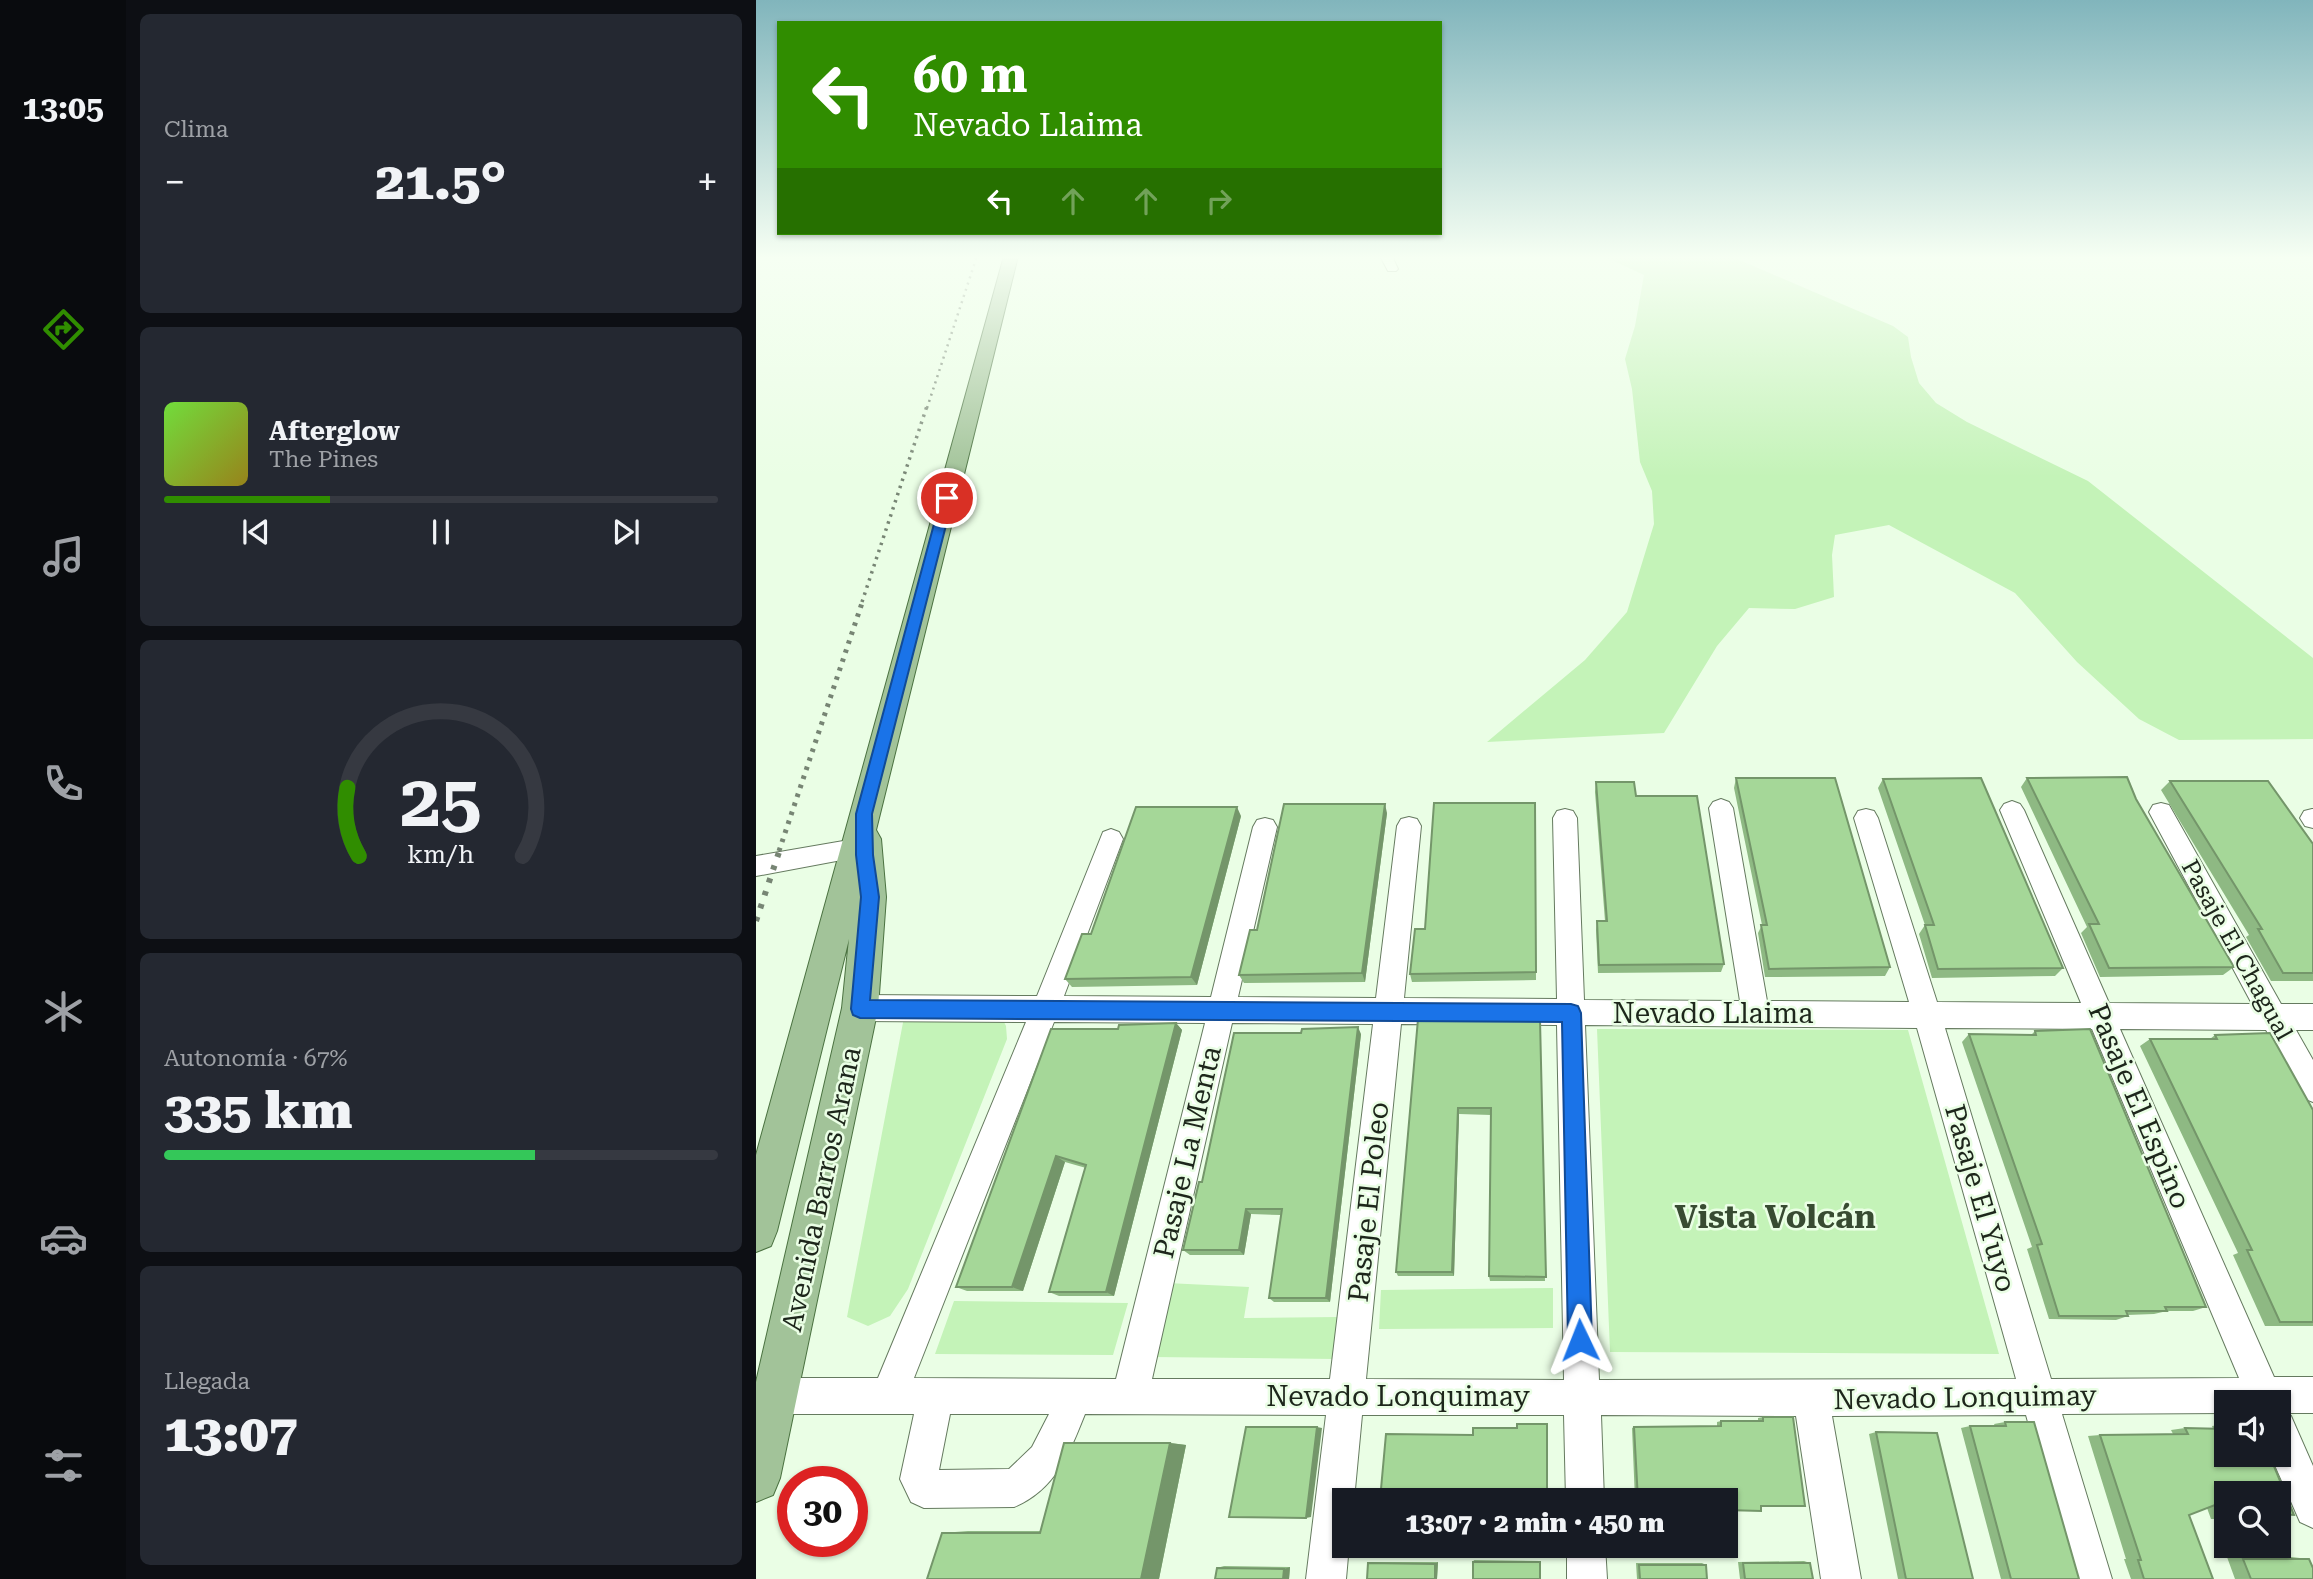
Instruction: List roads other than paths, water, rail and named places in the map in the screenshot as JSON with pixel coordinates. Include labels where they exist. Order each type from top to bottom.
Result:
[{"type":"main road","name":"Avenida Barros Arana","points":[[756,1231],[992,330]]},
{"type":"main road","name":"Avenida Barros Arana","points":[[756,1478],[763,1399],[860,1009],[870,897],[864,814]]},
{"type":"main road","points":[[821,979],[830,995],[838,1002],[860,1009]]},
{"type":"street","points":[[1721,808],[1756,1014]]},
{"type":"street","name":"Pasaje El Espino","points":[[2012,810],[2262,1390]]},
{"type":"street","name":"Pasaje El Chagual","points":[[2161,812],[2313,1088]]},
{"type":"street","points":[[1565,818],[1585,1488]]},
{"type":"street","name":"Pasaje El Yuyo","points":[[1866,818],[1927,1014],[2092,1579]]},
{"type":"street","name":"Pasaje El Poleo","points":[[1326,1579],[1409,825]]},
{"type":"street","name":"Pasaje La Menta","points":[[1130,1396],[1265,827]]},
{"type":"street","points":[[889,1396],[1111,839]]},
{"type":"street","points":[[756,866],[855,849]]},
{"type":"street","name":"Nevado Llaima","points":[[860,1009],[2313,1017]]},
{"type":"street","name":"Nevado Lonquimay","points":[[763,1399],[889,1396],[1811,1398],[2038,1395],[2214,1397]]},
{"type":"street","name":"Nevado Lonquimay","points":[[2291,1396],[2313,1395]]},
{"type":"street","points":[[936,1396],[919,1479],[923,1489],[1014,1488],[1027,1481],[1045,1462],[1074,1396]]},
{"type":"street","points":[[1811,1398],[1841,1579]]},
{"type":"street","points":[[2291,1459],[2313,1510]]},
{"type":"street","points":[[1586,1558],[1587,1579]]},
{"type":"railway","points":[[927,408],[953,330]]},
{"type":"railway","points":[[862,602],[927,406]]},
{"type":"railway","points":[[779,851],[863,600]]},
{"type":"railway","points":[[756,921],[780,849]]},
{"type":"district","name":"Vista Volcán","points":[[1775,1217]]}]
